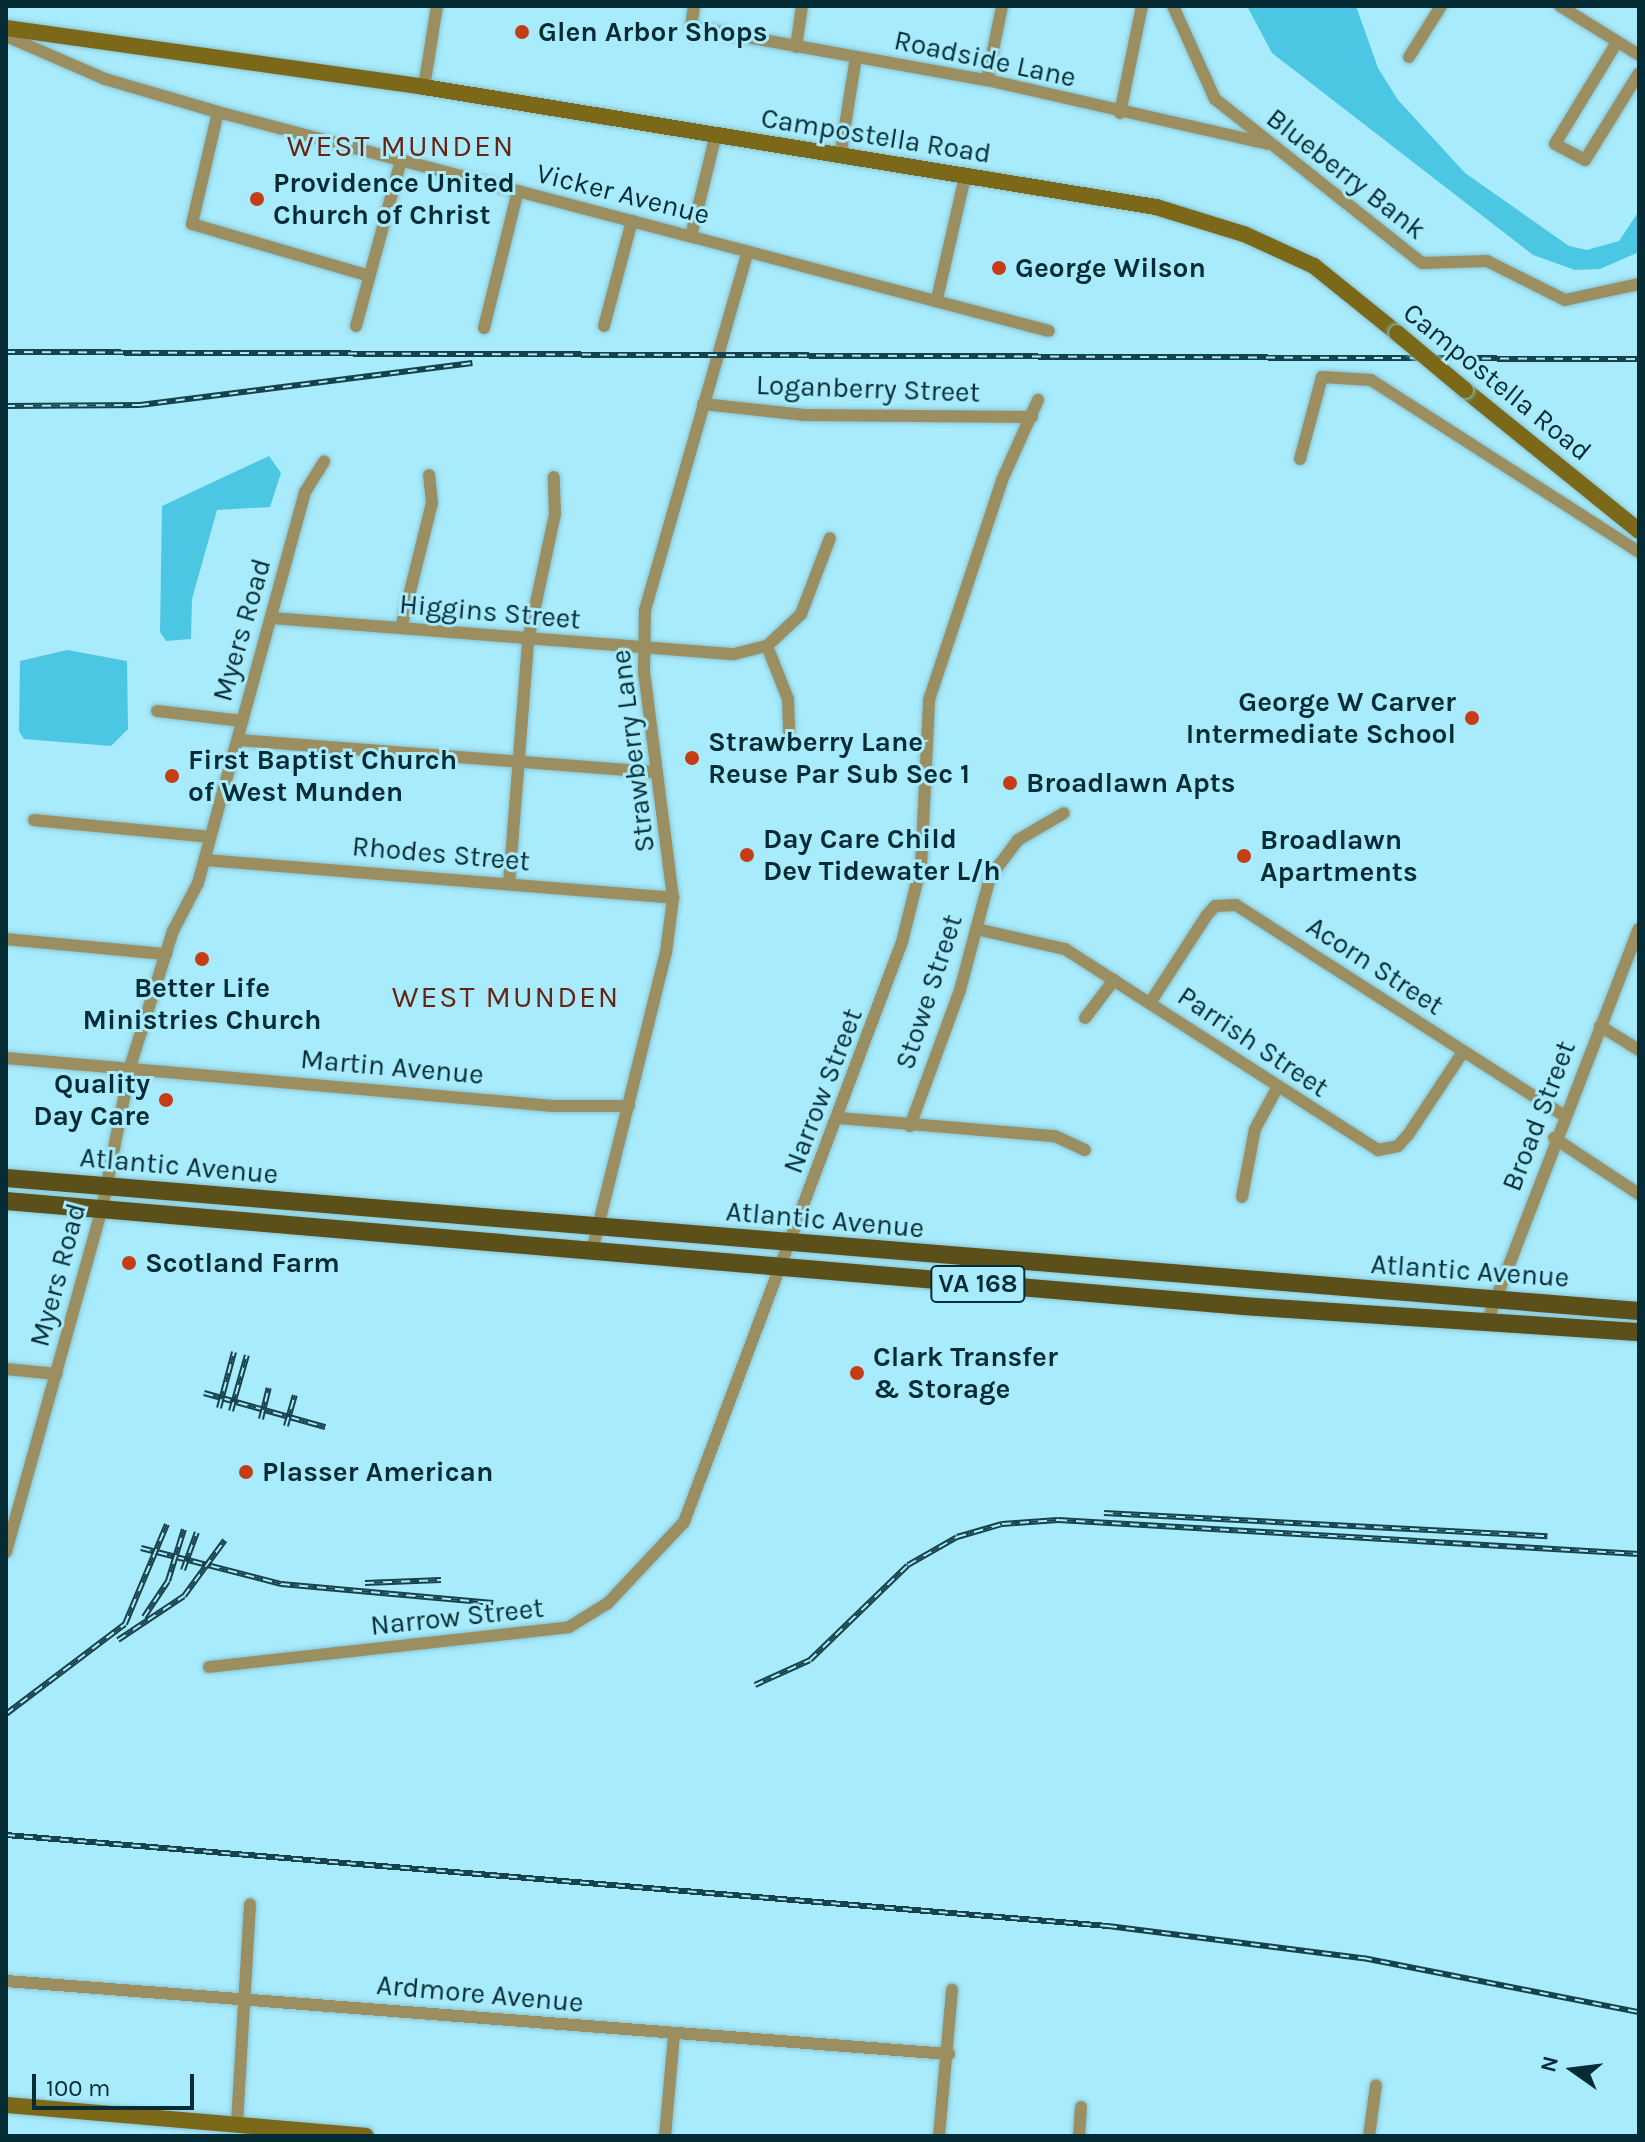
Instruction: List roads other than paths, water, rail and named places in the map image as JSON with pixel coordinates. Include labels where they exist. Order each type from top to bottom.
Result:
[{"type":"main road","name":"Campostella Road","points":[[6,28],[424,87],[715,138],[1156,207],[1244,234],[1314,266],[1639,531]]},
{"type":"main road","name":"Atlantic Avenue","points":[[6,1178],[790,1246],[1639,1311]]},
{"type":"main road","name":"Atlantic Avenue","points":[[6,1201],[782,1267],[1639,1332]]},
{"type":"main road","points":[[6,2105],[237,2123],[356,2136]]},
{"type":"street","points":[[424,87],[437,6]]},
{"type":"street","name":"Roadside Lane","points":[[694,6],[691,27],[987,80],[1120,113],[1268,144]]},
{"type":"street","points":[[796,47],[802,6]]},
{"type":"street","points":[[987,80],[1002,6]]},
{"type":"street","points":[[1120,113],[1142,6]]},
{"type":"street","name":"Blueberry Bank","points":[[1173,6],[1215,99],[1422,263],[1487,261],[1549,296],[1578,300],[1639,284]]},
{"type":"street","points":[[1409,57],[1441,6]]},
{"type":"street","points":[[1560,6],[1639,55]]},
{"type":"street","name":"Vicker Avenue","points":[[6,36],[105,79],[218,112],[937,299],[1049,331]]},
{"type":"street","points":[[1617,42],[1555,144],[1585,160],[1639,73]]},
{"type":"street","points":[[840,157],[856,57]]},
{"type":"street","points":[[218,112],[192,224],[370,276]]},
{"type":"street","points":[[691,236],[715,138]]},
{"type":"street","points":[[356,326],[401,160]]},
{"type":"street","points":[[937,299],[965,177]]},
{"type":"street","points":[[484,328],[518,191]]},
{"type":"street","points":[[604,326],[632,221]]},
{"type":"street","name":"Strawberry Lane","points":[[592,1251],[629,1106],[673,898],[642,648],[657,562],[748,251]]},
{"type":"street","points":[[1300,459],[1322,377],[1391,388],[1639,552]]},
{"type":"street","name":"Narrow Street","points":[[209,1667],[548,1633],[608,1603],[684,1522],[839,1118],[917,881],[925,725],[935,679],[1002,480],[1038,400]]},
{"type":"street","name":"Loganberry Street","points":[[703,404],[791,414],[1032,417]]},
{"type":"street","name":"Myers Road","points":[[6,1552],[102,1209],[130,1067],[166,954],[205,860],[305,492],[324,462]]},
{"type":"street","points":[[401,628],[432,503],[429,475]]},
{"type":"street","points":[[509,884],[516,761],[528,640],[555,514],[554,477]]},
{"type":"street","points":[[789,731],[788,699],[767,646],[801,614],[830,538]]},
{"type":"street","name":"Higgins Street","points":[[272,618],[734,654],[767,646]]},
{"type":"street","points":[[157,711],[242,721]]},
{"type":"street","points":[[238,740],[657,772]]},
{"type":"street","name":"Stowe Street","points":[[910,1126],[1003,855],[1064,813]]},
{"type":"street","points":[[34,820],[210,837]]},
{"type":"street","name":"Rhodes Street","points":[[205,860],[673,898]]},
{"type":"street","name":"Acorn Street","points":[[1150,1003],[1207,915],[1225,903],[1563,1115]]},
{"type":"street","name":"Parrish Street","points":[[976,929],[1041,940],[1114,980],[1277,1088],[1386,1151],[1408,1135],[1463,1052]]},
{"type":"street","name":"Broad Street","points":[[1487,1322],[1554,1138],[1639,929]]},
{"type":"street","points":[[6,939],[166,954]]},
{"type":"street","points":[[1085,1018],[1114,980]]},
{"type":"street","points":[[1600,1026],[1639,1050]]},
{"type":"street","name":"Martin Avenue","points":[[6,1058],[553,1106],[629,1106]]},
{"type":"street","points":[[1242,1197],[1255,1129],[1277,1088]]},
{"type":"street","points":[[839,1118],[1055,1136],[1085,1150]]},
{"type":"street","points":[[1554,1138],[1639,1194]]},
{"type":"street","points":[[6,1369],[57,1374]]},
{"type":"street","points":[[237,2123],[250,1904]]},
{"type":"street","name":"Ardmore Avenue","points":[[6,1981],[948,2054]]},
{"type":"street","points":[[939,2136],[952,1990]]},
{"type":"street","points":[[665,2136],[674,2035]]},
{"type":"street","points":[[1369,2136],[1376,2085]]},
{"type":"street","points":[[1079,2136],[1081,2107]]},
{"type":"water","points":[[1247,6],[1356,6],[1378,68],[1398,100],[1465,173],[1569,246],[1587,250],[1619,241],[1639,211],[1639,252],[1600,269],[1575,270],[1533,255],[1272,53]]},
{"type":"water","points":[[269,456],[281,473],[270,507],[217,510],[192,599],[191,639],[166,641],[160,632],[162,506]]},
{"type":"water","points":[[67,650],[127,661],[128,729],[111,746],[24,739],[19,731],[20,661]]},
{"type":"railway","points":[[6,352],[1639,359]]},
{"type":"railway","points":[[6,406],[140,405],[472,363]]},
{"type":"railway","points":[[219,1408],[234,1352]]},
{"type":"railway","points":[[231,1411],[247,1355]]},
{"type":"railway","points":[[261,1419],[269,1388]]},
{"type":"railway","points":[[204,1393],[325,1427]]},
{"type":"railway","points":[[286,1426],[295,1395]]},
{"type":"railway","points":[[1104,1513],[1547,1536]]},
{"type":"railway","points":[[755,1685],[810,1660],[908,1565],[957,1537],[1002,1524],[1058,1520],[1639,1554]]},
{"type":"railway","points":[[6,1714],[125,1624],[167,1524]]},
{"type":"railway","points":[[144,1617],[168,1581],[184,1529]]},
{"type":"railway","points":[[183,1570],[197,1532]]},
{"type":"railway","points":[[118,1640],[184,1596],[225,1540]]},
{"type":"railway","points":[[141,1548],[281,1584],[493,1603]]},
{"type":"railway","points":[[365,1583],[441,1580]]},
{"type":"railway","points":[[6,1835],[1108,1926],[1363,1958],[1639,2012]]},
{"type":"place","name":"Glen Arbor Shops","points":[[522,32]]},
{"type":"place","name":"Providence United Church of Christ","points":[[257,199]]},
{"type":"place","name":"George Wilson","points":[[999,268]]},
{"type":"place","name":"George W Carver Intermediate School","points":[[1472,718]]},
{"type":"place","name":"Strawberry Lane Reuse Par Sub Sec 1","points":[[692,758]]},
{"type":"place","name":"First Baptist Church of West Munden","points":[[172,776]]},
{"type":"place","name":"Broadlawn Apts","points":[[1010,783]]},
{"type":"place","name":"Day Care Child Dev Tidewater L/h","points":[[747,855]]},
{"type":"place","name":"Broadlawn Apartments","points":[[1244,856]]},
{"type":"place","name":"Better Life Ministries Church","points":[[202,959]]},
{"type":"place","name":"Quality Day Care","points":[[166,1100]]},
{"type":"place","name":"Scotland Farm","points":[[129,1263]]},
{"type":"place","name":"Clark Transfer & Storage","points":[[857,1373]]},
{"type":"place","name":"Plasser American","points":[[246,1472]]},
{"type":"district","name":"WEST MUNDEN","points":[[401,146]]},
{"type":"district","name":"WEST MUNDEN","points":[[506,997]]}]
